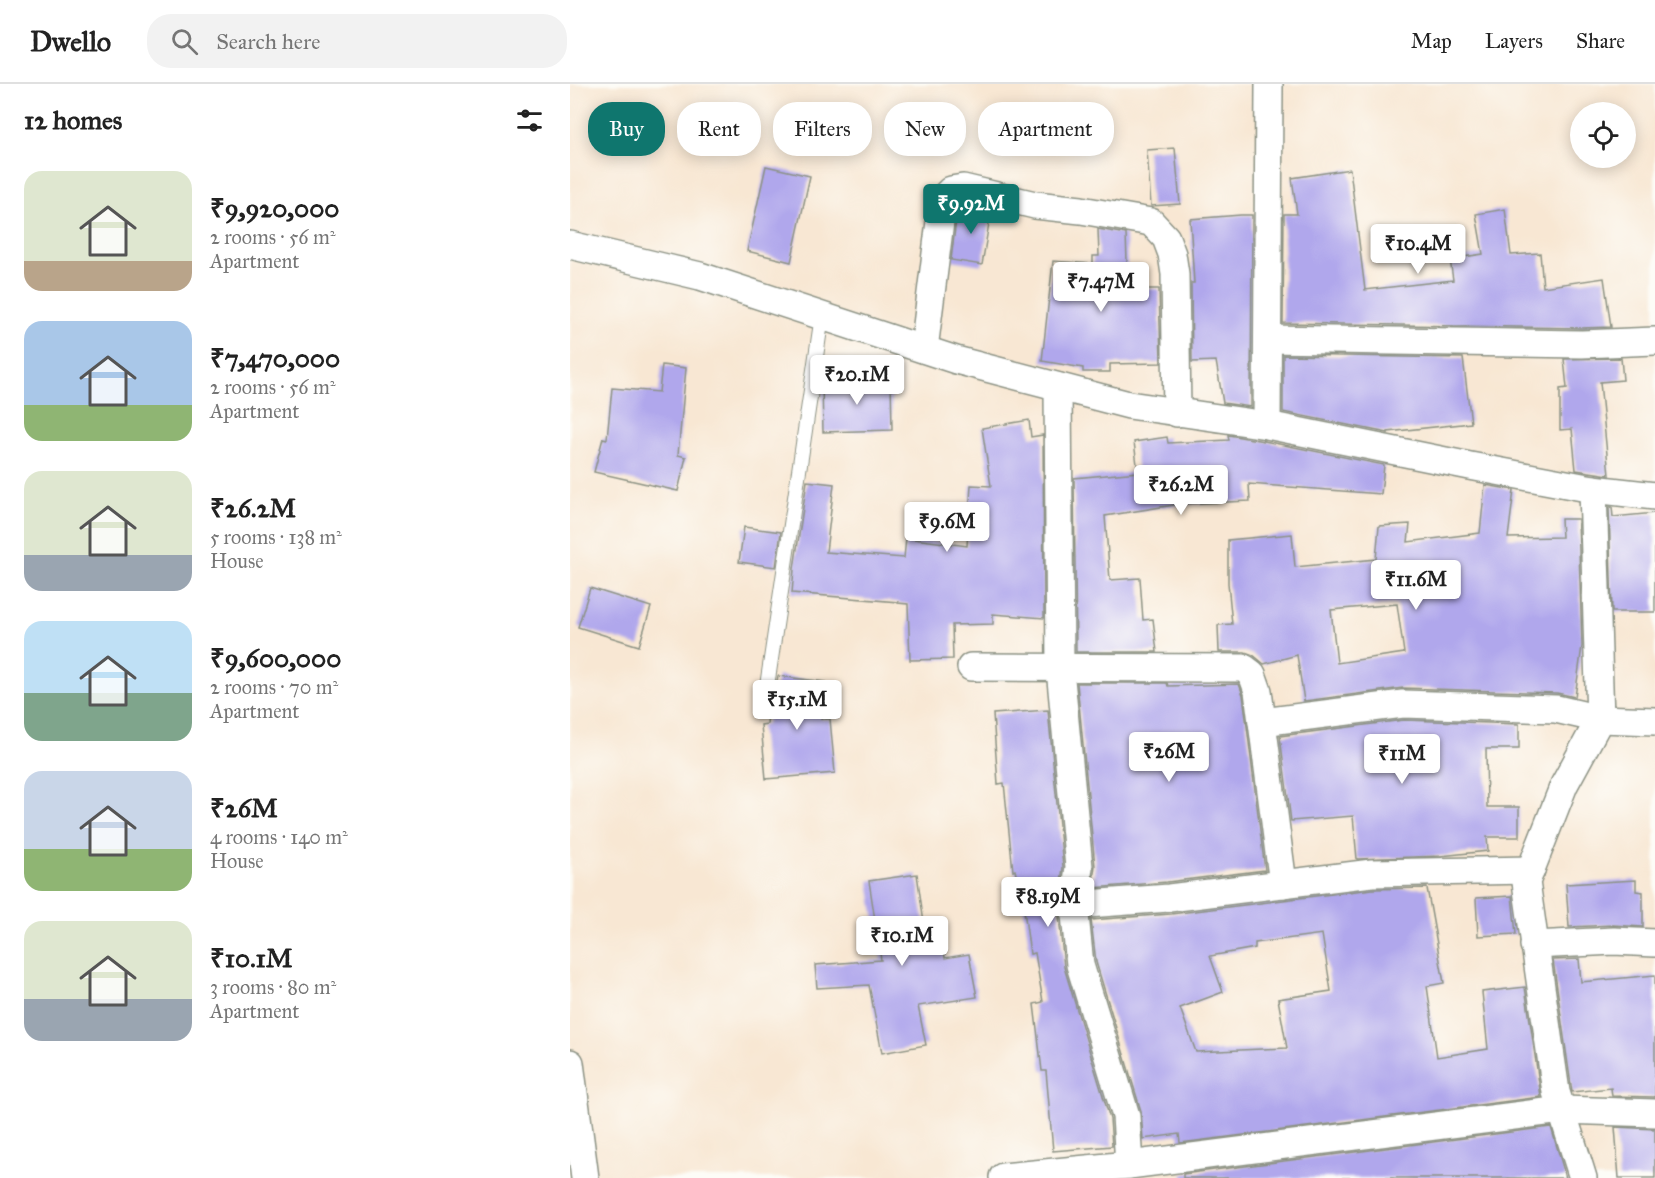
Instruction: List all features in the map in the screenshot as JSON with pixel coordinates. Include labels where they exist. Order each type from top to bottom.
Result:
[{"type":"street","points":[[1267,425],[1269,84]]},
{"type":"street","points":[[924,349],[944,198],[951,190],[963,188],[1035,205],[1151,222],[1167,238],[1175,274],[1177,413]]},
{"type":"street","points":[[570,245],[700,276],[956,360],[1129,405],[1267,425],[1593,489],[1655,495]]},
{"type":"street","points":[[1268,339],[1582,344],[1655,341]]},
{"type":"street","points":[[1058,387],[1060,669],[1079,867],[1074,905],[1080,965],[1126,1116],[1129,1165]]},
{"type":"street","points":[[1583,1178],[1556,1092],[1526,882],[1564,785],[1600,719],[1593,489]]},
{"type":"street","points":[[971,668],[1244,668],[1252,674],[1258,691],[1283,884]]},
{"type":"street","points":[[1262,722],[1403,704],[1556,709],[1600,719],[1655,721]]},
{"type":"street","points":[[1074,905],[1169,898],[1372,873],[1531,870]]},
{"type":"street","points":[[1534,945],[1614,941],[1655,943]]},
{"type":"street","points":[[570,1063],[579,1161]]},
{"type":"street","points":[[1004,1177],[1129,1165],[1562,1110],[1655,1113]]},
{"type":"lane","points":[[767,686],[822,316]]},
{"type":"building","points":[[1175,148],[1180,204],[1151,206],[1147,150]]},
{"type":"building","points":[[766,166],[810,176],[791,262],[747,251]]},
{"type":"building","points":[[1350,169],[1365,290],[1453,280],[1450,259],[1483,254],[1476,214],[1505,209],[1511,255],[1540,253],[1543,287],[1604,278],[1611,327],[1283,323],[1284,214],[1297,214],[1292,178]]},
{"type":"building","points":[[958,205],[991,211],[982,265],[951,260]]},
{"type":"building","points":[[1252,215],[1251,407],[1223,403],[1216,361],[1192,362],[1191,283],[1194,283],[1190,219]]},
{"type":"building","points":[[1098,229],[1126,234],[1128,289],[1159,289],[1161,363],[1110,364],[1110,372],[1083,372],[1083,368],[1042,361],[1053,261],[1093,264],[1093,256],[1099,256]]},
{"type":"building","points":[[1283,355],[1463,358],[1471,423],[1388,433],[1283,412]]},
{"type":"building","points":[[1621,358],[1623,380],[1600,382],[1609,475],[1576,470],[1572,429],[1560,430],[1560,389],[1567,388],[1564,359]]},
{"type":"building","points":[[662,365],[686,368],[678,455],[686,457],[678,491],[594,472],[603,438],[607,439],[612,388],[659,392]]},
{"type":"building","points":[[891,380],[892,430],[823,432],[822,381]]},
{"type":"building","points":[[1029,420],[1031,437],[1043,435],[1044,618],[993,614],[993,624],[952,625],[953,659],[910,660],[908,604],[792,593],[807,481],[834,484],[826,552],[904,558],[906,538],[967,546],[971,485],[991,486],[982,428]]},
{"type":"building","points":[[1228,435],[1384,465],[1381,494],[1249,484],[1250,501],[1180,504],[1105,516],[1110,580],[1140,578],[1143,620],[1153,619],[1157,652],[1076,652],[1074,478],[1138,472],[1134,442],[1167,437],[1168,443],[1229,440]]},
{"type":"building","points":[[1485,485],[1514,490],[1508,538],[1562,537],[1561,519],[1578,519],[1582,646],[1575,697],[1557,693],[1403,688],[1304,701],[1297,655],[1264,664],[1245,652],[1219,652],[1218,625],[1232,624],[1228,583],[1228,540],[1292,534],[1295,567],[1376,559],[1379,526],[1410,524],[1408,542],[1480,533]],"holes":[[[1397,604],[1404,653],[1337,663],[1331,610]]]},
{"type":"building","points":[[1609,507],[1612,507],[1613,517],[1655,513],[1655,612],[1612,612]]},
{"type":"building","points":[[744,527],[781,532],[776,567],[739,562]]},
{"type":"building","points":[[590,588],[651,607],[639,646],[578,627]]},
{"type":"building","points":[[778,676],[825,682],[821,719],[830,719],[835,773],[766,779],[761,725],[767,724],[770,694],[776,688]]},
{"type":"building","points":[[1077,683],[1167,683],[1168,686],[1239,684],[1243,695],[1265,870],[1092,888],[1095,866]]},
{"type":"building","points":[[1048,710],[1063,867],[1058,906],[1064,967],[1110,1119],[1112,1146],[1053,1151],[1046,1071],[1042,1071],[1034,1004],[1043,1002],[1035,953],[1030,954],[1024,910],[1015,870],[1013,871],[1004,783],[998,784],[993,714]]},
{"type":"building","points":[[1404,720],[1519,724],[1519,749],[1486,749],[1487,807],[1519,807],[1519,837],[1487,837],[1488,851],[1440,856],[1357,859],[1353,816],[1291,821],[1280,736]]},
{"type":"building","points":[[917,874],[928,951],[944,949],[945,958],[969,954],[977,997],[918,1006],[926,1045],[882,1053],[869,985],[817,988],[815,965],[881,960],[869,881]]},
{"type":"building","points":[[1636,880],[1636,891],[1643,892],[1643,927],[1613,925],[1569,927],[1566,884]]},
{"type":"building","points":[[1427,888],[1444,983],[1427,986],[1437,1057],[1488,1049],[1482,992],[1525,987],[1541,1097],[1180,1143],[1179,1134],[1143,1139],[1141,1111],[1096,962],[1091,920],[1171,914],[1373,889]],"holes":[[[1322,934],[1331,991],[1278,999],[1287,1048],[1196,1052],[1180,1008],[1223,992],[1210,956],[1255,948],[1255,943]]]},
{"type":"building","points":[[1512,896],[1516,934],[1478,936],[1476,898]]},
{"type":"building","points":[[1579,959],[1581,982],[1655,975],[1655,1097],[1612,1096],[1611,1088],[1572,1092],[1553,960]]},
{"type":"building","points":[[1551,1127],[1566,1178],[1183,1178],[1183,1174]]},
{"type":"building","points":[[1615,1127],[1655,1129],[1655,1178],[1619,1178]]}]
